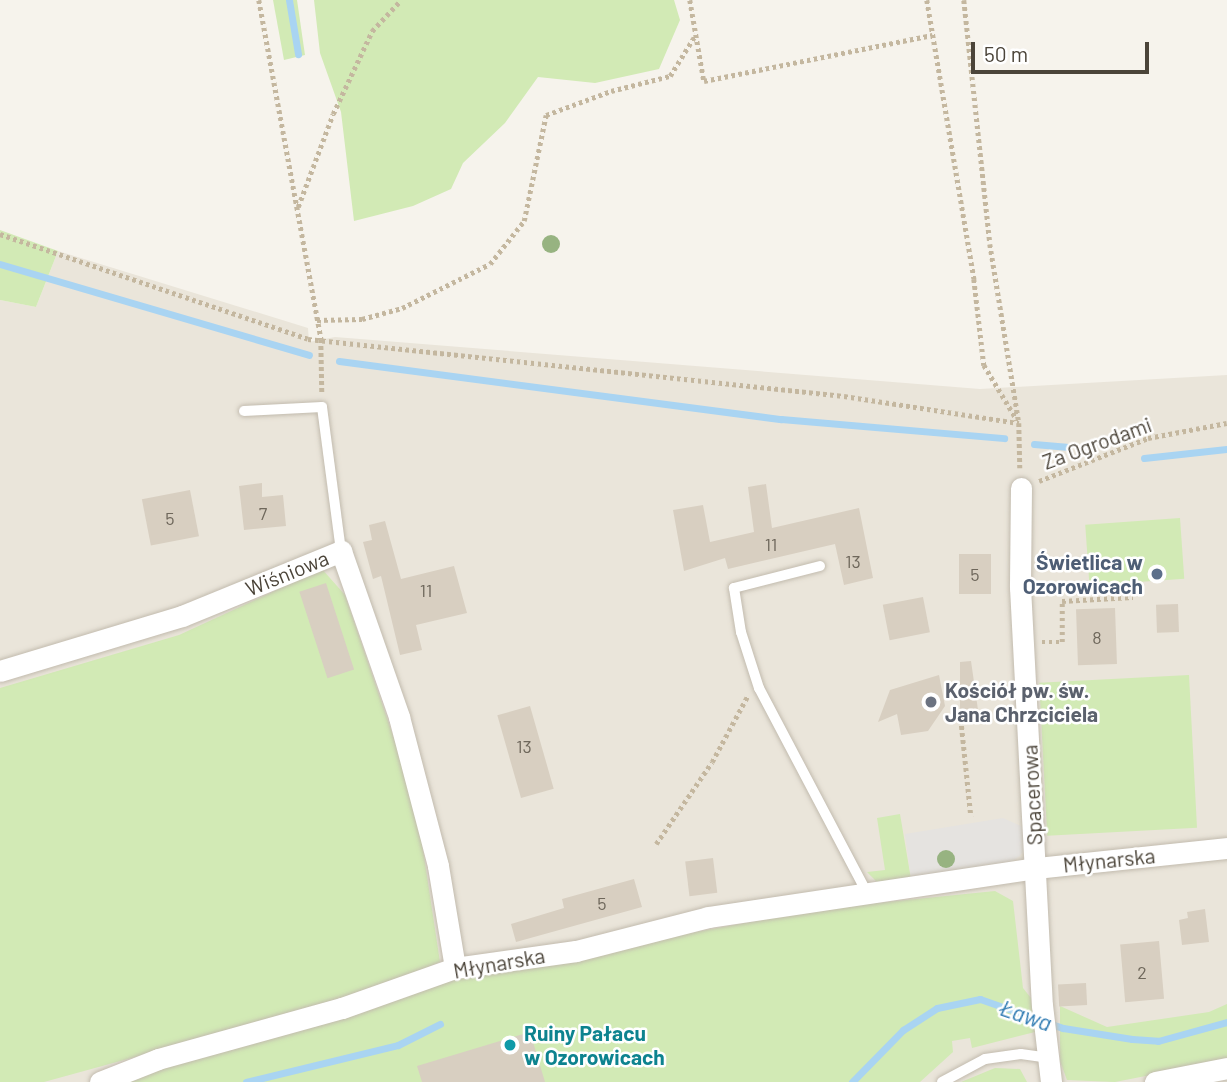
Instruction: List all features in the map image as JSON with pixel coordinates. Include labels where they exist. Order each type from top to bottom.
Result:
[{"type":"street","name":"Spacerowa","points":[[1021,488],[1024,643],[1035,868],[1042,1005],[1051,1082]]},
{"type":"street","name":"Wiśniowa","points":[[0,671],[182,616],[341,551],[399,717],[438,866],[454,968]]},
{"type":"street","name":"Młynarska","points":[[100,1082],[158,1059],[342,1008],[454,968],[576,951],[708,917],[1035,868],[1227,848]]},
{"type":"street","points":[[1156,1082],[1227,1068]]},
{"type":"lane","points":[[244,411],[322,407],[341,551]]},
{"type":"lane","points":[[820,566],[734,588],[741,632],[759,688],[867,893]]},
{"type":"lane","points":[[942,1082],[985,1059],[1047,1048]]},
{"type":"path","points":[[259,0],[321,339],[322,407]]},
{"type":"path","points":[[297,210],[333,114],[372,30],[401,0]]},
{"type":"path","points":[[690,0],[705,81],[932,35]]},
{"type":"path","points":[[927,0],[974,279],[984,365],[1019,424]]},
{"type":"path","points":[[964,0],[990,244],[1019,424],[1021,488]]},
{"type":"path","points":[[317,320],[362,319],[402,307],[490,264],[524,221],[545,116],[611,91],[670,76],[696,34]]},
{"type":"path","points":[[0,234],[309,340],[321,339],[844,396],[1019,424]]},
{"type":"path","name":"Za Ogrodami","points":[[1021,488],[1148,438],[1227,423]]},
{"type":"path","points":[[1024,643],[1062,642],[1062,601],[1133,597]]},
{"type":"path","points":[[656,844],[712,762],[741,702],[759,688]]},
{"type":"path","points":[[961,719],[971,816]]},
{"type":"shaded area","points":[[58,251],[308,328],[309,342],[335,337],[980,389],[1227,375],[1227,1082],[0,1082],[0,300],[36,307]]},
{"type":"shaded area","points":[[1003,818],[1023,827],[1025,847],[1020,856],[1009,863],[911,879],[905,834]]},
{"type":"green space","points":[[273,0],[297,0],[305,55],[284,60]]},
{"type":"green space","points":[[314,0],[674,0],[680,20],[659,69],[595,83],[538,77],[505,123],[463,163],[451,189],[413,206],[354,221],[341,112],[320,53]]},
{"type":"green space","points":[[0,230],[58,251],[36,307],[0,300]]},
{"type":"green space","points":[[1180,518],[1184,579],[1089,585],[1085,525]]},
{"type":"green space","points":[[322,569],[345,595],[416,803],[440,962],[371,992],[44,1082],[0,1082],[0,688],[179,635]]},
{"type":"green space","points":[[1189,675],[1197,828],[1047,836],[1039,683]]},
{"type":"green space","points":[[900,814],[911,879],[879,884],[867,872],[885,870],[877,818]]},
{"type":"green space","points":[[995,891],[1013,901],[1023,988],[1031,998],[1035,1032],[972,1048],[970,1038],[952,1041],[953,1052],[920,1082],[114,1082],[465,974],[827,908]]},
{"type":"green space","points":[[1227,1004],[1227,1060],[1115,1082],[1067,1080],[1060,1061],[1060,1006],[1107,1027],[1209,1012]]},
{"type":"green space","points":[[995,1068],[1020,1069],[1027,1082],[961,1082]]},
{"type":"building","points":[[262,483],[262,497],[283,495],[286,526],[244,530],[239,486]]},
{"type":"building","points":[[766,484],[772,528],[859,508],[873,578],[844,585],[835,544],[728,569],[725,558],[684,571],[673,510],[703,505],[710,542],[754,532],[748,487]]},
{"type":"building","points":[[190,490],[199,536],[151,545],[142,499]]},
{"type":"building","points":[[385,521],[401,579],[454,566],[467,613],[416,625],[422,650],[400,655],[381,576],[373,579],[363,542],[372,540],[369,525]]},
{"type":"building","points":[[959,554],[991,554],[991,594],[959,594]]},
{"type":"building","points":[[326,583],[354,670],[327,678],[299,592]]},
{"type":"building","points":[[923,597],[930,632],[890,640],[883,605]]},
{"type":"building","points":[[1178,604],[1179,632],[1157,633],[1156,605]]},
{"type":"building","name":"Świetlica w Ozorowicach","points":[[1115,608],[1117,664],[1078,665],[1076,609]]},
{"type":"building","points":[[971,661],[979,717],[960,721],[960,662]]},
{"type":"building","points":[[939,675],[945,706],[928,731],[901,735],[897,714],[878,722],[890,690]]},
{"type":"building","points":[[530,706],[554,789],[521,798],[497,715]]},
{"type":"building","points":[[713,858],[717,893],[689,896],[685,861]]},
{"type":"building","points":[[634,879],[642,907],[516,942],[511,924],[564,908],[562,899]]},
{"type":"building","points":[[1205,909],[1209,942],[1182,945],[1179,920],[1188,918],[1187,912]]},
{"type":"building","points":[[1159,941],[1164,999],[1125,1002],[1120,944]]},
{"type":"building","points":[[1086,983],[1087,1005],[1059,1006],[1058,984]]},
{"type":"building","name":"Ruiny Pałacu w Ozorowicach","points":[[530,1032],[545,1082],[422,1082],[417,1066]]},
{"type":"waterway","points":[[289,0],[298,54]]},
{"type":"waterway","points":[[0,264],[309,355]]},
{"type":"waterway","points":[[339,361],[781,419],[1004,438]]},
{"type":"waterway","points":[[1034,444],[1066,447]]},
{"type":"waterway","points":[[1144,458],[1227,449]]},
{"type":"waterway","name":"Ława","points":[[852,1082],[903,1030],[937,1008],[980,999],[1063,1028],[1132,1039],[1158,1041],[1227,1022]]},
{"type":"waterway","points":[[246,1082],[398,1045],[440,1024]]},
{"type":"place","name":"Świetlica w Ozorowicach","points":[[1157,574]]},
{"type":"place","name":"Kościół pw. św. Jana Chrzciciela","points":[[931,702]]},
{"type":"place","name":"Ruiny Pałacu w Ozorowicach","points":[[510,1045]]}]
